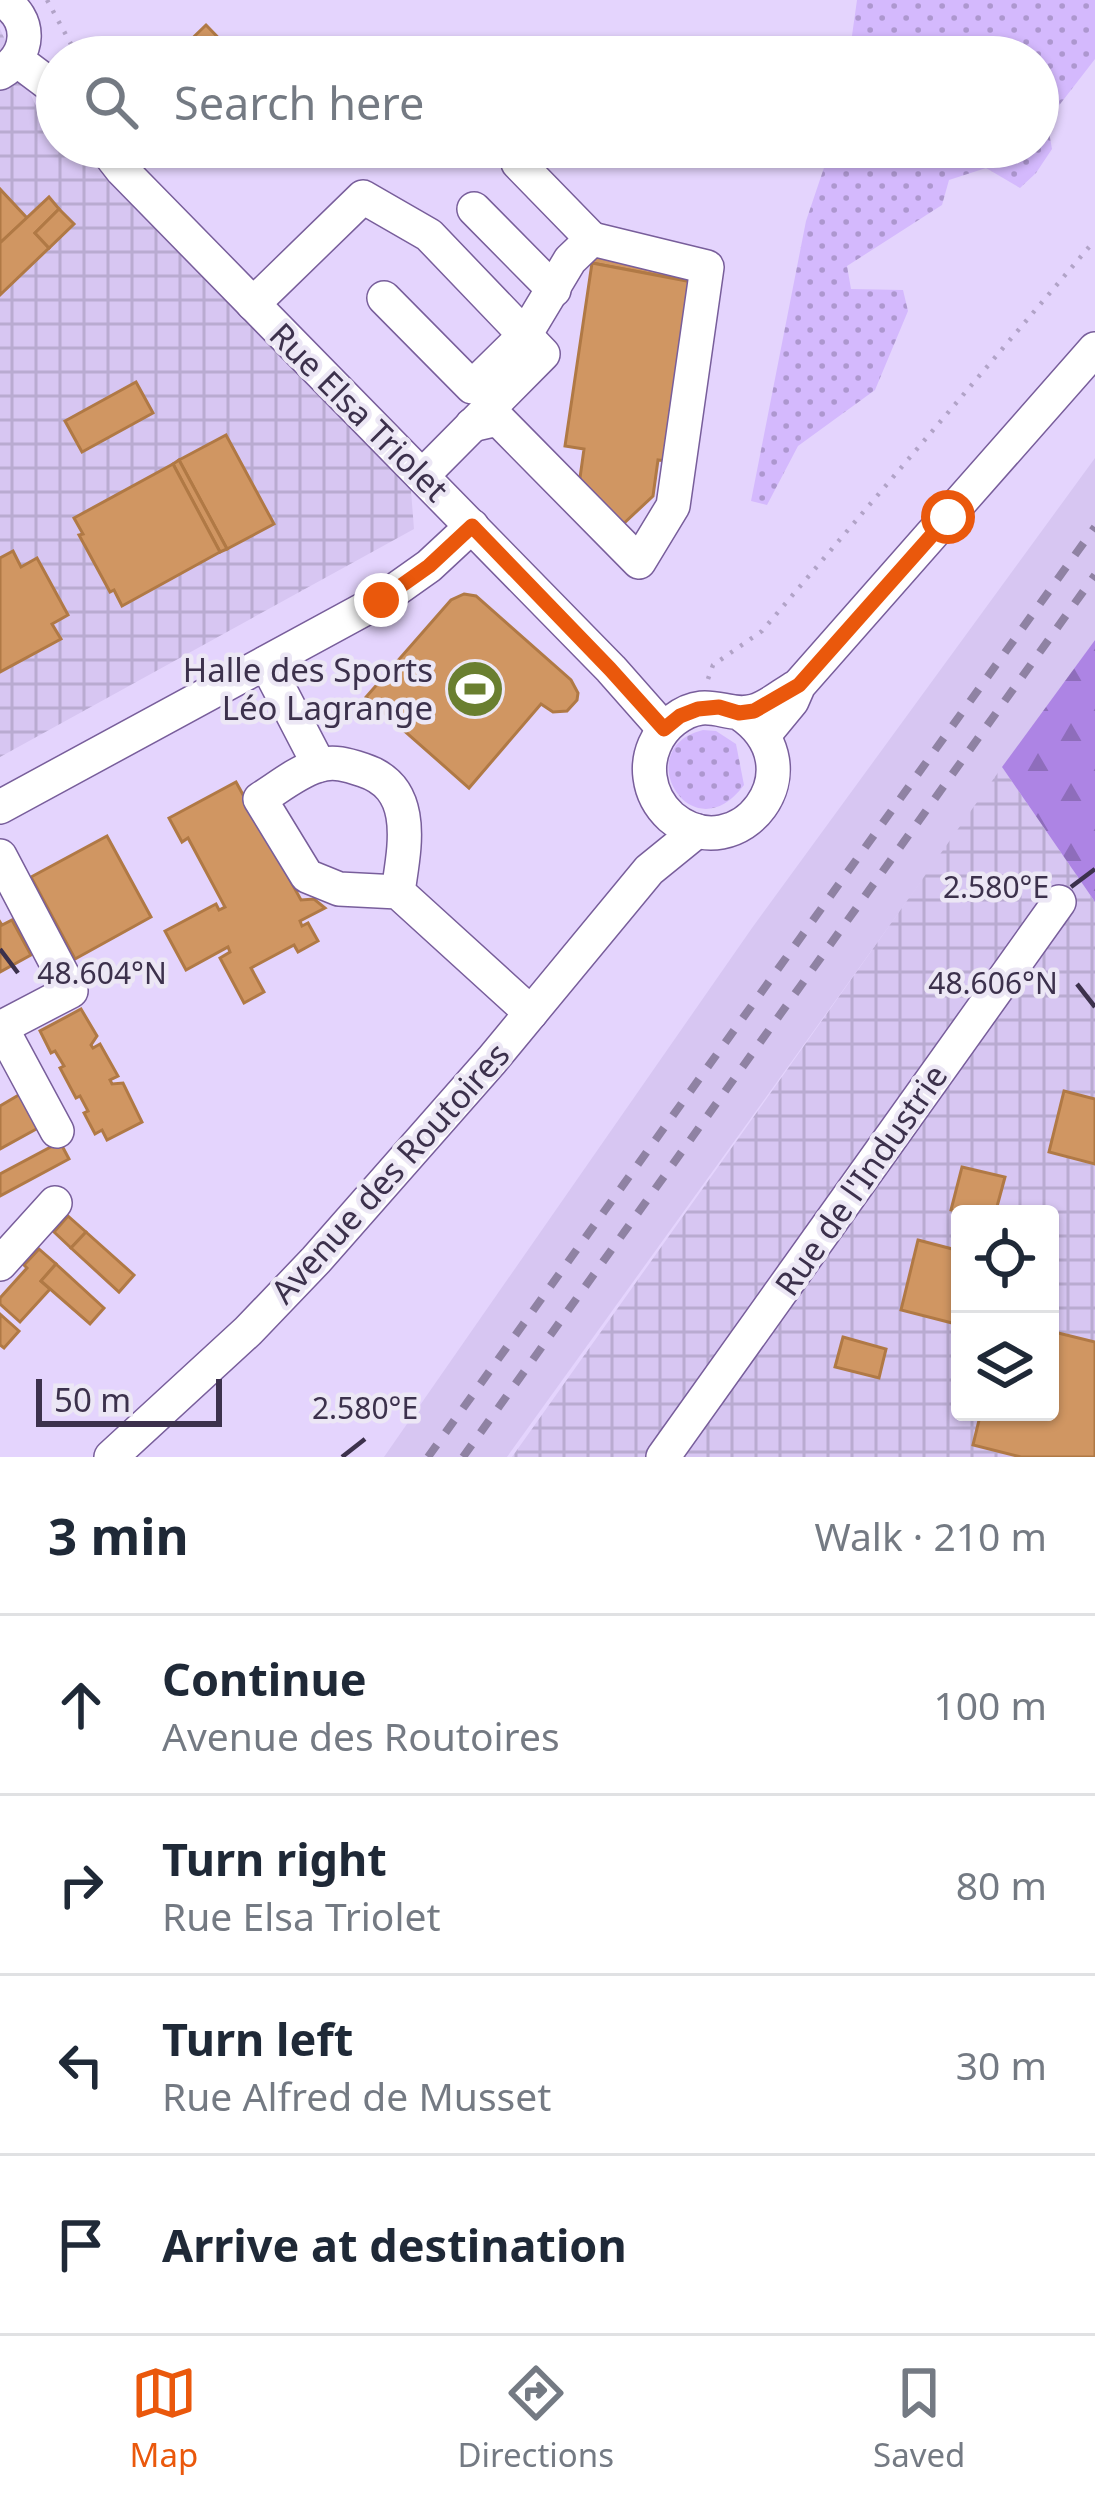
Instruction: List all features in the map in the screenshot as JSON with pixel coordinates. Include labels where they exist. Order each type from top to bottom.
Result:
[{"type":"street","points":[[1,0],[17,12],[23,24],[23,49],[9,67]]},
{"type":"street","name":"Rue Elsa Triolet","points":[[120,168],[664,729]]},
{"type":"street","points":[[472,425],[498,419],[639,562],[673,506],[707,267],[592,239],[523,168]]},
{"type":"street","points":[[253,304],[362,197],[429,235],[543,354],[422,476]]},
{"type":"street","points":[[474,209],[554,290]]},
{"type":"street","points":[[384,298],[472,386],[525,335],[570,260],[592,239]]},
{"type":"street","points":[[664,729],[680,716],[719,707],[751,724],[767,706],[799,685],[1095,349]]},
{"type":"street","points":[[0,807],[381,600],[429,566],[472,526]]},
{"type":"street","points":[[266,663],[319,765]]},
{"type":"street","name":"Avenue des Routoires","points":[[111,1457],[248,1331],[316,1260],[649,870],[697,831],[722,832],[746,823],[764,806],[773,783],[773,758],[751,724]]},
{"type":"street","name":"Avenue des Routoires","points":[[649,870],[665,812],[653,793],[649,770],[653,748],[664,729]]},
{"type":"street","points":[[398,892],[407,830],[398,798],[376,774],[342,763],[319,765],[260,799],[307,876],[339,889],[398,892],[531,1012]]},
{"type":"street","points":[[665,812],[697,831]]},
{"type":"street","points":[[4,871],[71,991],[1,1028],[57,1132]]},
{"type":"street","name":"Rue de l'Industrie","points":[[663,1457],[1059,902]]},
{"type":"street","points":[[0,1264],[55,1203]]},
{"type":"path","points":[[47,0],[67,36]]},
{"type":"path","points":[[698,709],[713,665],[762,631],[1095,240]]},
{"type":"shaded area","points":[[857,0],[1095,0],[1095,59],[1059,106],[1059,36],[852,36]]},
{"type":"shaded area","points":[[0,29],[36,106],[36,168],[97,168],[410,478],[414,529],[0,757]]},
{"type":"shaded area","points":[[824,168],[986,168],[949,180],[942,205],[847,266],[851,289],[903,290],[908,311],[875,390],[798,446],[767,505],[751,501],[806,221]]},
{"type":"shaded area","points":[[986,168],[1039,168],[1020,188]]},
{"type":"shaded area","points":[[1095,458],[1095,640],[507,1457],[384,1457],[752,928]]},
{"type":"shaded area","points":[[703,730],[716,731],[736,744],[744,785],[724,804],[705,809],[688,804],[669,774],[670,756],[681,740]]},
{"type":"shaded area","points":[[1002,767],[1095,902],[1095,1457],[512,1457]]},
{"type":"green space","points":[[1095,640],[1095,902],[1002,767]]},
{"type":"building","points":[[206,25],[217,36],[195,36]]},
{"type":"building","points":[[0,189],[27,218],[0,243]]},
{"type":"building","points":[[49,197],[59,209],[35,233],[49,248],[0,295],[0,243]]},
{"type":"building","points":[[59,209],[74,224],[49,248],[35,233]]},
{"type":"building","points":[[593,254],[694,273],[692,282],[592,263]]},
{"type":"building","points":[[592,263],[692,282],[667,461],[658,460],[653,496],[620,527],[579,485],[584,449],[565,446]]},
{"type":"building","points":[[136,382],[153,413],[82,452],[65,421]]},
{"type":"building","points":[[226,435],[274,524],[227,549],[179,460]]},
{"type":"building","points":[[179,460],[227,549],[220,552],[173,464]]},
{"type":"building","points":[[173,464],[220,552],[122,606],[114,590],[110,592],[74,518]]},
{"type":"building","points":[[13,551],[21,567],[37,558],[68,615],[52,624],[61,639],[0,672],[0,558]]},
{"type":"building","name":"Halle des Sports Léo Lagrange","points":[[464,594],[476,596],[571,680],[578,693],[567,711],[553,712],[541,704],[469,788],[366,697],[451,600]]},
{"type":"building","points":[[236,782],[301,900],[314,899],[325,908],[300,921],[302,926],[308,923],[318,941],[298,952],[294,945],[251,968],[264,992],[244,1003],[220,958],[230,952],[228,947],[186,970],[165,931],[216,904],[219,910],[225,907],[188,838],[182,842],[169,818]]},
{"type":"building","points":[[107,836],[151,917],[75,959],[31,877]]},
{"type":"building","points":[[12,920],[31,955],[0,972],[0,922]]},
{"type":"building","points":[[81,1009],[97,1036],[91,1045],[100,1044],[118,1076],[110,1080],[112,1084],[123,1083],[142,1122],[107,1140],[102,1130],[95,1134],[84,1113],[88,1111],[60,1068],[64,1066],[40,1031]]},
{"type":"building","points":[[1064,1091],[1095,1099],[1095,1164],[1049,1152]]},
{"type":"building","points":[[22,1093],[40,1127],[0,1149],[0,1106]]},
{"type":"building","points":[[60,1142],[69,1159],[0,1196],[0,1174]]},
{"type":"building","points":[[962,1167],[1005,1177],[997,1205],[952,1205]]},
{"type":"building","points":[[68,1216],[86,1232],[71,1248],[54,1232]]},
{"type":"building","points":[[86,1232],[134,1275],[119,1292],[71,1248]]},
{"type":"building","points":[[918,1240],[951,1249],[951,1323],[901,1310]]},
{"type":"building","points":[[39,1249],[56,1264],[41,1281],[50,1289],[20,1322],[0,1304],[0,1298]]},
{"type":"building","points":[[56,1264],[104,1308],[90,1324],[41,1281]]},
{"type":"building","points":[[0,1314],[19,1331],[4,1348],[0,1345]]},
{"type":"building","points":[[1059,1333],[1095,1342],[1095,1457],[1021,1457],[973,1445],[979,1421],[1059,1421]]},
{"type":"building","points":[[843,1337],[886,1349],[879,1378],[835,1367]]},
{"type":"railway","points":[[428,1457],[1095,527]]},
{"type":"railway","points":[[463,1457],[1095,575]]},
{"type":"place","name":"Halle des Sports Léo Lagrange","points":[[475,689]]},
{"type":"route","points":[[381,600],[429,566],[472,526],[664,729],[698,709],[754,711],[799,685],[948,517]]}]
